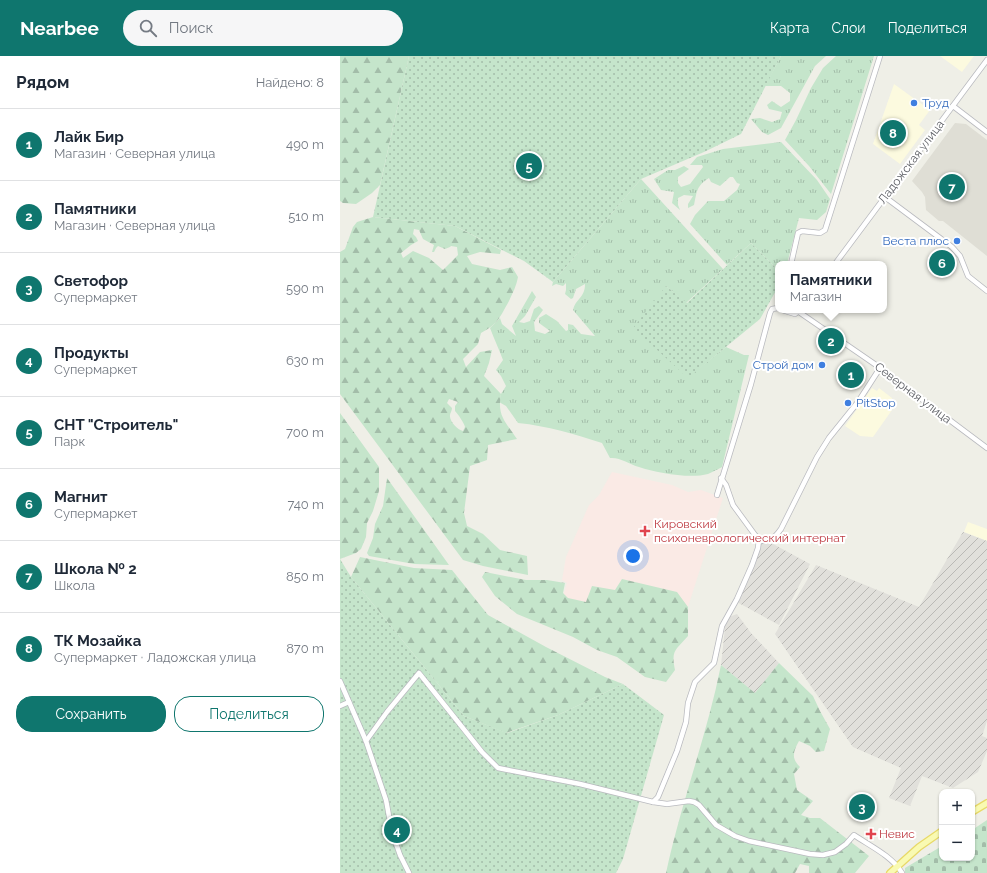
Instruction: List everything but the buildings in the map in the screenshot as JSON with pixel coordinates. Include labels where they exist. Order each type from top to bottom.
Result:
[{"type":"main road","points":[[975,810],[987,803]]},
{"type":"main road","points":[[890,873],[920,847],[939,833]]},
{"type":"street","points":[[792,261],[798,232],[802,230],[820,233],[825,230],[880,56]]},
{"type":"street","name":"Ладожская улица","points":[[837,261],[987,60]]},
{"type":"street","points":[[953,106],[987,132]]},
{"type":"street","points":[[885,197],[952,247],[960,256],[968,276],[987,291]]},
{"type":"street","points":[[717,495],[751,384],[770,313],[772,309],[775,308]]},
{"type":"street","name":"Северная улица","points":[[803,313],[880,368],[987,448]]},
{"type":"street","points":[[758,540],[769,541],[774,539],[781,529],[829,438],[858,402],[880,368]]},
{"type":"street","points":[[653,802],[658,797],[677,751],[686,722],[688,703],[695,682],[714,663],[722,626],[737,599],[752,566],[758,548],[758,540],[733,504],[726,484],[721,478]]},
{"type":"street","points":[[366,742],[387,712],[419,673],[477,747],[498,768],[580,784],[653,802],[667,804],[689,801],[694,802],[700,805],[716,825],[735,836],[749,841],[810,854],[823,855],[835,852],[854,836],[898,865],[902,873]]},
{"type":"street","points":[[340,681],[366,742],[386,800],[392,832],[409,873]]},
{"type":"street","points":[[340,706],[349,702]]},
{"type":"shaded area","points":[[940,56],[974,56],[962,72]]},
{"type":"shaded area","points":[[894,84],[930,110],[919,125],[925,130],[900,164],[873,144]]},
{"type":"shaded area","points":[[955,123],[966,124],[987,140],[987,256],[943,221],[939,221],[926,210],[925,197],[912,181]]},
{"type":"shaded area","points":[[872,388],[877,391],[879,388],[892,398],[892,410],[873,437],[860,436],[845,426]]},
{"type":"shaded area","name":"Кировский психоневрологический интернат","points":[[612,472],[672,485],[688,492],[701,490],[723,498],[685,616],[590,592],[584,606],[562,600],[567,583],[562,580],[566,557],[589,505],[599,495]]},
{"type":"shaded area","points":[[968,522],[987,529],[987,541],[964,532]]},
{"type":"shaded area","points":[[963,532],[987,541],[987,721],[982,736],[987,738],[987,751],[978,772],[953,788],[922,776],[910,806],[889,798],[901,768],[853,747],[775,634],[816,565],[919,607]]},
{"type":"shaded area","points":[[764,539],[810,564],[779,625],[735,601]]},
{"type":"shaded area","points":[[737,614],[751,633],[779,663],[755,693],[721,665],[726,618]]},
{"type":"green space","points":[[340,56],[409,56],[380,185],[372,193],[356,204],[343,203],[340,201]]},
{"type":"green space","points":[[409,56],[781,56],[741,134],[704,152],[641,179],[553,282],[524,261],[455,226],[373,217]]},
{"type":"green space","points":[[781,56],[826,56],[815,66],[781,128],[768,135],[762,132],[751,119],[760,118],[772,122],[780,119],[782,112],[769,109],[767,105],[772,101],[781,107],[790,101],[790,93],[781,86],[765,86]]},
{"type":"green space","points":[[836,56],[874,56],[831,194],[809,166],[785,140],[811,88],[823,68]]},
{"type":"green space","points":[[781,142],[817,180],[830,199],[826,212],[817,220],[799,218],[788,261],[775,261],[775,267],[751,243],[727,265],[690,224],[695,215],[708,201],[724,201],[737,190],[740,184],[737,183],[733,177],[730,177],[720,186],[711,182],[709,178],[699,187],[694,205],[688,208],[688,204],[693,196],[684,195],[678,198],[680,210],[672,203],[674,192],[661,190],[654,179],[668,170],[675,170],[684,166],[689,169],[678,177],[678,183],[681,187],[690,184],[703,167],[702,165],[690,165],[697,157],[723,149]]},
{"type":"green space","points":[[641,179],[723,269],[686,303],[666,286],[688,377],[726,347],[744,355],[749,355],[722,467],[708,474],[683,476],[664,473],[610,458],[602,443],[550,428],[518,423],[506,406],[499,402],[501,394],[506,386],[496,370],[503,360],[490,328],[500,318],[502,324],[516,336],[512,326],[532,291],[536,297],[525,316],[519,322],[524,323],[530,321],[534,309],[539,306],[543,310],[534,322],[535,331],[545,334],[550,331],[539,323],[539,318],[546,314],[557,321],[566,331],[568,330],[568,324],[573,325],[581,334],[595,336],[573,310],[574,306],[584,292],[585,284],[576,289],[573,298],[571,299],[565,294],[566,283],[563,286],[556,284],[552,286],[553,282]]},
{"type":"green space","points":[[373,217],[455,226],[501,250],[500,254],[480,252],[467,256],[472,264],[500,270],[512,267],[518,277],[513,292],[501,316],[495,323],[481,333],[478,344],[463,359],[466,367],[480,352],[492,350],[484,376],[501,394],[501,413],[517,439],[488,445],[487,460],[470,466],[464,513],[467,526],[483,534],[500,550],[527,556],[528,575],[483,566],[463,560],[340,394],[340,252],[345,249],[353,227],[357,222]],"holes":[[[414,229],[419,230],[423,239],[434,245],[432,252],[434,252],[438,246],[445,249],[451,246],[457,247],[458,255],[443,270],[429,258],[413,251],[403,258],[401,253],[418,241],[413,234]],[[449,399],[458,402],[455,406],[455,411],[465,427],[463,431],[456,427],[451,420],[450,415],[452,408],[447,403]]]},
{"type":"green space","points":[[751,243],[775,267],[775,292],[760,319],[688,378],[633,328],[666,286],[687,303]]},
{"type":"green space","points":[[340,413],[379,467],[379,491],[373,511],[367,523],[366,537],[361,549],[356,553],[340,559]]},
{"type":"green space","points":[[387,478],[449,565],[414,564],[369,556],[367,553],[373,538],[375,524],[383,506]]},
{"type":"green space","points":[[360,557],[414,568],[452,570],[488,615],[546,647],[605,677],[623,684],[558,715],[506,733],[464,716],[351,577]]},
{"type":"green space","points":[[340,559],[351,577],[464,716],[507,733],[558,715],[623,684],[664,715],[623,859],[616,873],[340,873]]},
{"type":"green space","points":[[485,572],[526,580],[547,580],[565,583],[563,593],[568,598],[586,602],[592,586],[615,590],[622,579],[677,592],[688,607],[688,636],[675,651],[675,670],[666,682],[645,677],[617,657],[597,650],[573,637],[517,614],[495,596],[482,577]]},
{"type":"green space","points":[[779,663],[813,696],[830,729],[824,751],[816,752],[810,746],[799,741],[795,748],[794,758],[800,767],[794,774],[797,790],[813,801],[801,815],[810,818],[820,818],[869,856],[855,873],[809,873],[809,866],[800,864],[795,873],[666,873],[679,821],[709,717],[721,665],[755,693]]},
{"type":"green space","points":[[987,820],[987,873],[905,873],[905,868],[939,848],[939,861],[975,861],[975,828]]},
{"type":"place","name":"Труд","points":[[914,103]]},
{"type":"place","name":"ТК Мозайка","points":[[893,133]]},
{"type":"place","name":"СНТ \"Строитель\"","points":[[529,166]]},
{"type":"place","name":"Школа № 2","points":[[952,187]]},
{"type":"place","name":"Веста плюс","points":[[957,241]]},
{"type":"place","name":"Магнит","points":[[942,263]]},
{"type":"place","name":"Памятники","points":[[831,341]]},
{"type":"place","name":"Строй дом","points":[[822,365]]},
{"type":"place","name":"Лайк Бир","points":[[851,375]]},
{"type":"place","name":"PitStop","points":[[848,403]]},
{"type":"place","name":"Кировский психоневрологический интернат","points":[[645,531]]},
{"type":"place","name":"Светофор","points":[[862,807]]},
{"type":"place","name":"Продукты","points":[[397,830]]},
{"type":"place","name":"Невис","points":[[871,834]]}]
